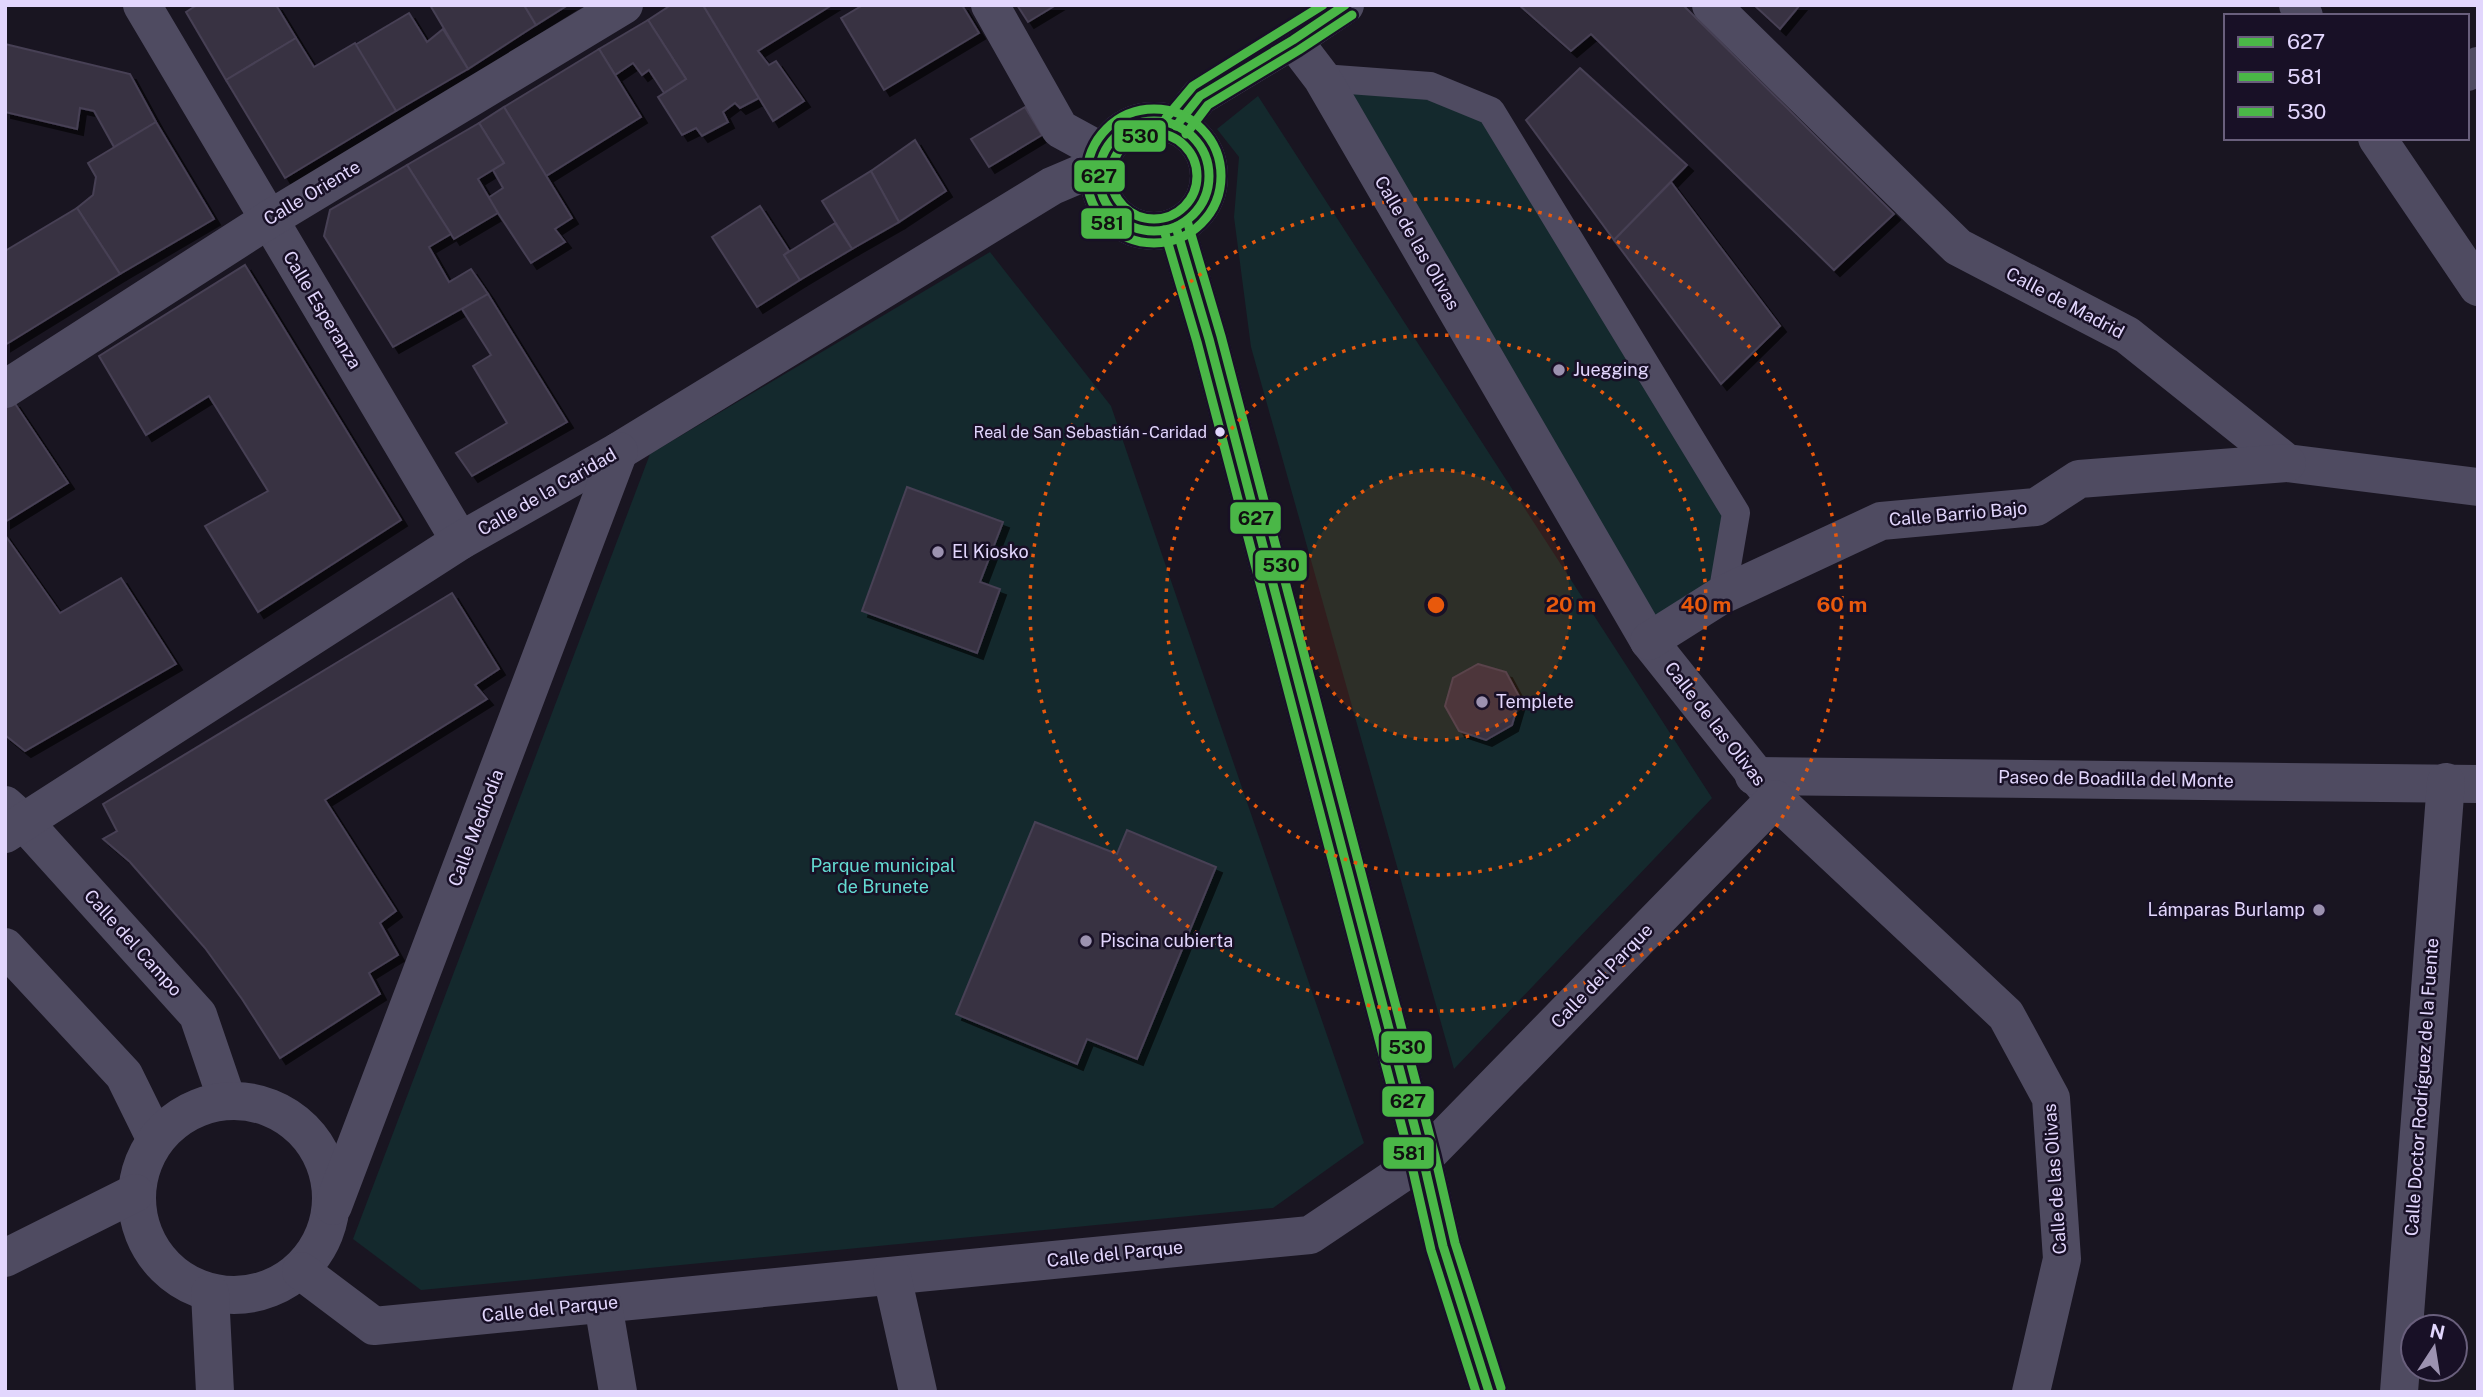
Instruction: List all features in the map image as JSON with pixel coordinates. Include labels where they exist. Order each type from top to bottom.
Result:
[{"type":"street","name":"Calle Esperanza","points":[[142,5],[460,541]]},
{"type":"street","name":"Calle Oriente","points":[[5,389],[268,220],[624,5]]},
{"type":"street","points":[[990,5],[1060,129],[1101,159]]},
{"type":"street","points":[[1176,126],[1200,96],[1345,5]]},
{"type":"street","name":"Calle de Madrid","points":[[1711,5],[1958,247],[2127,335],[2287,463]]},
{"type":"street","name":"Calle de las Olivas","points":[[1293,40],[1322,78],[1649,642],[1765,788],[2006,1015],[2051,1098],[2062,1259],[2032,1392]]},
{"type":"street","points":[[1156,121],[1176,126],[1194,138],[1205,156],[1209,177],[1205,197],[1193,215],[1176,227],[1157,231],[1137,229],[1119,220],[1106,204],[1099,186],[1101,159],[1116,135],[1134,124],[1156,121]]},
{"type":"street","points":[[2378,140],[2478,287]]},
{"type":"street","name":"Calle de la Caridad","points":[[11,820],[460,541],[620,451],[1052,186],[1101,159]]},
{"type":"street","points":[[1176,227],[1212,352],[1423,1159],[1443,1246],[1489,1392]]},
{"type":"street","name":"Calle Mediodía","points":[[333,1206],[620,451]]},
{"type":"street","points":[[2287,463],[2478,487]]},
{"type":"street","name":"Calle Barrio Bajo","points":[[1649,642],[1722,595],[1881,521],[2036,507],[2079,479],[2287,463]]},
{"type":"street","name":"Paseo de Boadilla del Monte","points":[[1765,788],[2462,783]]},
{"type":"street","name":"Calle Doctor Rodríguez de la Fuente","points":[[2399,1392],[2462,783]]},
{"type":"street","name":"Calle del Parque","points":[[302,1270],[374,1326],[1310,1235],[1423,1159],[1765,788]]},
{"type":"street","name":"Calle del Campo","points":[[11,820],[198,1014],[228,1100]]},
{"type":"street","points":[[5,947],[124,1075],[155,1138]]},
{"type":"street","points":[[228,1100],[269,1106],[304,1129],[327,1165],[333,1206],[323,1241],[302,1270],[258,1294],[210,1293],[170,1272],[143,1237],[135,1193],[155,1138],[187,1111],[228,1100]]},
{"type":"street","points":[[5,1258],[135,1193]]},
{"type":"street","points":[[892,1276],[918,1392]]},
{"type":"street","points":[[210,1293],[215,1392]]},
{"type":"street","points":[[603,1304],[618,1392]]},
{"type":"lane","points":[[1322,78],[1430,86],[1491,111],[1735,513],[1722,595]]},
{"type":"green space","points":[[1322,78],[1491,111],[1736,513],[1722,595],[1649,641]]},
{"type":"green space","points":[[1258,96],[1712,798],[1454,1069],[1251,347],[1234,217],[1239,157],[1217,129]]},
{"type":"green space","name":"Parque municipal de Brunete","points":[[990,252],[1111,406],[1364,1143],[1273,1208],[421,1290],[353,1239],[650,454]]},
{"type":"building","points":[[197,5],[276,5],[296,38],[226,80],[186,12]]},
{"type":"building","points":[[430,5],[524,5],[536,25],[468,69]]},
{"type":"building","points":[[524,5],[568,5],[536,25]]},
{"type":"building","points":[[671,5],[703,5],[759,98],[740,108],[735,103],[723,112],[728,122],[702,136],[696,128],[682,135],[658,97],[686,79],[648,20]]},
{"type":"building","points":[[703,5],[832,5],[758,51],[769,65],[776,61],[804,101],[773,121]]},
{"type":"building","points":[[863,5],[962,5],[979,33],[884,90],[841,18]]},
{"type":"building","points":[[1017,5],[1056,5],[1028,22]]},
{"type":"building","points":[[1519,5],[1683,5],[1894,214],[1834,270],[1591,34],[1571,51]]},
{"type":"building","points":[[1754,5],[1800,5],[1780,29]]},
{"type":"building","points":[[409,13],[427,42],[443,29],[468,69],[396,111],[355,45]]},
{"type":"building","points":[[648,20],[686,79],[664,93],[649,70],[642,75],[633,63],[615,75],[599,49]]},
{"type":"building","points":[[296,38],[314,67],[355,43],[396,111],[285,178],[226,80]]},
{"type":"building","points":[[5,44],[130,74],[156,122],[114,147],[94,111],[80,108],[77,129],[5,112]]},
{"type":"building","points":[[599,49],[641,117],[546,176],[504,107]]},
{"type":"building","points":[[1580,68],[1687,165],[1614,240],[1526,120]]},
{"type":"building","points":[[504,107],[572,218],[555,229],[565,242],[531,263],[488,198],[503,188],[493,170],[504,163],[479,123]]},
{"type":"building","points":[[1025,107],[1042,135],[989,167],[971,139]]},
{"type":"building","points":[[156,122],[214,219],[120,274],[77,208],[93,195],[96,177],[88,163]]},
{"type":"building","points":[[479,123],[504,163],[478,179],[498,213],[454,239],[407,165]]},
{"type":"building","points":[[915,140],[946,191],[899,222],[871,171]]},
{"type":"building","points":[[407,165],[451,234],[429,247],[449,282],[471,269],[488,294],[393,347],[324,236],[330,210]]},
{"type":"building","points":[[871,171],[899,222],[852,249],[822,201]]},
{"type":"building","points":[[1671,182],[1780,326],[1721,384],[1614,240]]},
{"type":"building","points":[[760,206],[789,251],[784,255],[800,280],[757,307],[712,237]]},
{"type":"building","points":[[77,208],[120,274],[5,345],[5,251]]},
{"type":"building","points":[[835,223],[852,249],[800,280],[784,255]]},
{"type":"building","points":[[245,265],[401,520],[258,612],[205,526],[268,491],[209,396],[146,435],[99,356]]},
{"type":"building","points":[[488,294],[567,422],[472,476],[456,453],[507,423],[473,366],[491,355],[462,309]]},
{"type":"building","points":[[14,402],[68,483],[5,522],[5,408]]},
{"type":"building","name":"El Kiosko","points":[[907,487],[1003,522],[980,582],[1000,589],[977,653],[862,611]]},
{"type":"building","points":[[5,535],[60,613],[121,578],[176,664],[25,751],[5,735]]},
{"type":"building","points":[[452,593],[499,669],[475,685],[487,699],[325,800],[396,911],[380,923],[398,955],[369,973],[380,994],[280,1058],[205,948],[130,862],[103,839],[117,831],[103,804]]},
{"type":"building","name":"Templete","points":[[1478,664],[1506,672],[1520,698],[1512,725],[1486,740],[1459,731],[1445,706],[1453,678]]},
{"type":"building","name":"Piscina cubierta","points":[[1035,822],[1117,854],[1127,830],[1216,867],[1137,1059],[1087,1039],[1077,1064],[956,1014]]},
{"type":"transit line","name":"530","points":[[1166,118],[1193,86],[1323,5]]},
{"type":"transit line","name":"627","points":[[1176,126],[1200,96],[1345,5]]},
{"type":"transit line","name":"581","points":[[1186,134],[1208,105],[1352,15]]},
{"type":"transit line","name":"581","points":[[1154,109],[1180,114],[1201,129],[1216,150],[1221,176],[1216,202],[1201,223],[1180,238],[1154,243],[1128,238],[1107,223],[1092,202],[1087,176],[1092,150],[1107,129],[1128,114],[1154,109]]},
{"type":"transit line","name":"627","points":[[1154,121],[1175,125],[1193,137],[1205,155],[1209,176],[1205,197],[1193,215],[1175,227],[1154,231],[1133,227],[1115,215],[1103,197],[1099,176],[1103,155],[1115,137],[1133,125],[1154,121]]},
{"type":"transit line","name":"530","points":[[1154,133],[1170,137],[1184,146],[1193,160],[1197,176],[1193,192],[1184,206],[1170,215],[1154,219],[1138,215],[1124,206],[1115,192],[1111,176],[1115,160],[1124,146],[1138,137],[1154,133]]},
{"type":"transit line","name":"530","points":[[1188,224],[1221,336],[1435,1156],[1455,1243],[1501,1388]]},
{"type":"transit line","name":"627","points":[[1176,227],[1209,339],[1423,1159],[1443,1246],[1489,1392]]},
{"type":"transit line","name":"581","points":[[1164,230],[1197,342],[1411,1162],[1431,1250],[1476,1392]]},
{"type":"place","name":"Juegging","points":[[1559,370]]},
{"type":"place","name":"Real de San Sebastián - Caridad","points":[[1220,432]]},
{"type":"place","name":"El Kiosko","points":[[938,552]]},
{"type":"place","name":"Templete","points":[[1482,702]]},
{"type":"place","name":"Lámparas Burlamp","points":[[2319,910]]},
{"type":"place","name":"Piscina cubierta","points":[[1086,941]]}]
